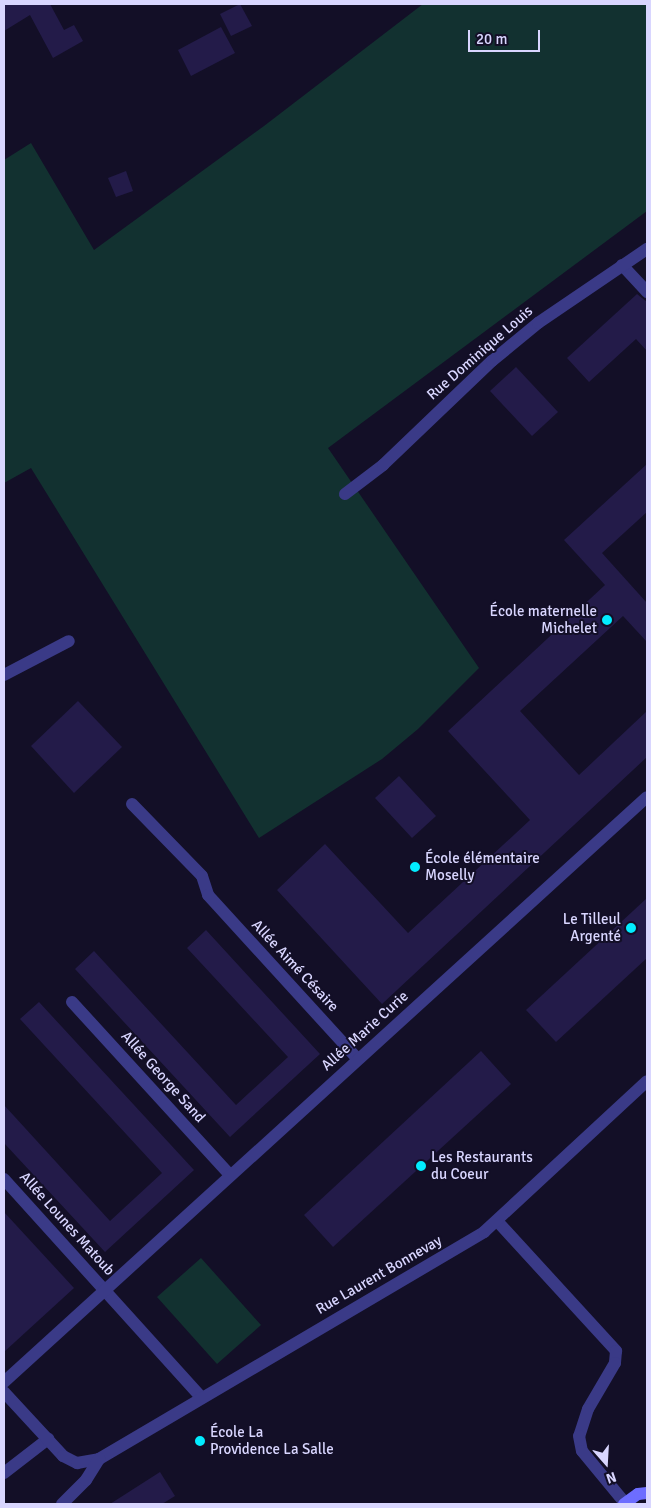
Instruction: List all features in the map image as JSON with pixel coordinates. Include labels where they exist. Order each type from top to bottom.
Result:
[{"type":"street","name":"Rue Dominique Louis","points":[[345,494],[383,465],[500,355],[538,323],[647,250]]},
{"type":"street","points":[[622,265],[647,292]]},
{"type":"street","points":[[4,675],[69,641]]},
{"type":"street","name":"Allée Marie Curie","points":[[4,1382],[647,797]]},
{"type":"street","name":"Allée Aimé Césaire","points":[[132,804],[202,876],[208,895],[358,1059]]},
{"type":"street","name":"Allée George Sand","points":[[72,1002],[230,1175]]},
{"type":"street","name":"Rue Laurent Bonnevay","points":[[99,1459],[498,1222],[647,1081]]},
{"type":"street","name":"Allée Lounes Matoub","points":[[4,1179],[202,1398]]},
{"type":"street","points":[[498,1222],[616,1351],[612,1370],[588,1409],[579,1436],[582,1451],[624,1504],[647,1492]]},
{"type":"street","points":[[4,1392],[63,1456],[77,1464],[99,1459]]},
{"type":"street","points":[[4,1473],[48,1439]]},
{"type":"street","points":[[62,1504],[86,1480],[99,1459]]},
{"type":"green space","points":[[423,4],[647,4],[647,211],[328,448],[479,668],[418,729],[382,759],[259,838],[31,468],[4,483],[4,160],[31,143],[94,250],[264,126]]},
{"type":"green space","points":[[201,1258],[261,1325],[217,1364],[157,1297]]},
{"type":"building","points":[[4,4],[50,4],[64,30],[74,25],[83,41],[53,58],[30,15],[4,31]]},
{"type":"building","points":[[240,4],[252,26],[231,36],[220,14]]},
{"type":"building","points":[[221,27],[235,53],[191,76],[178,50]]},
{"type":"building","points":[[126,171],[133,191],[116,197],[108,178]]},
{"type":"building","points":[[637,294],[647,302],[647,351],[636,339],[589,382],[567,358]]},
{"type":"building","points":[[516,367],[558,412],[532,436],[490,391]]},
{"type":"building","points":[[647,464],[647,512],[602,553],[647,603],[647,642],[623,616],[520,711],[579,775],[647,711],[647,757],[382,1004],[277,890],[325,844],[408,933],[530,820],[448,731],[605,585],[564,540]]},
{"type":"building","points":[[78,701],[122,747],[74,793],[31,746]]},
{"type":"building","points":[[399,776],[436,816],[412,838],[375,798]]},
{"type":"building","points":[[647,898],[647,958],[556,1042],[526,1010]]},
{"type":"building","points":[[206,930],[320,1054],[230,1137],[75,969],[94,951],[236,1105],[288,1057],[187,948]]},
{"type":"building","points":[[39,1002],[194,1170],[105,1252],[4,1143],[4,1105],[110,1221],[162,1173],[20,1019]]},
{"type":"building","points":[[481,1051],[511,1084],[333,1247],[304,1215]]},
{"type":"building","points":[[4,1212],[74,1288],[4,1352]]},
{"type":"building","points":[[160,1472],[175,1496],[162,1504],[110,1504]]},
{"type":"place","name":"École maternelle Michelet","points":[[607,620]]},
{"type":"place","name":"École élémentaire Moselly","points":[[415,867]]},
{"type":"place","name":"Le Tilleul Argenté","points":[[631,928]]},
{"type":"place","name":"Les Restaurants du Coeur","points":[[421,1166]]},
{"type":"place","name":"École La Providence La Salle","points":[[200,1441]]}]
